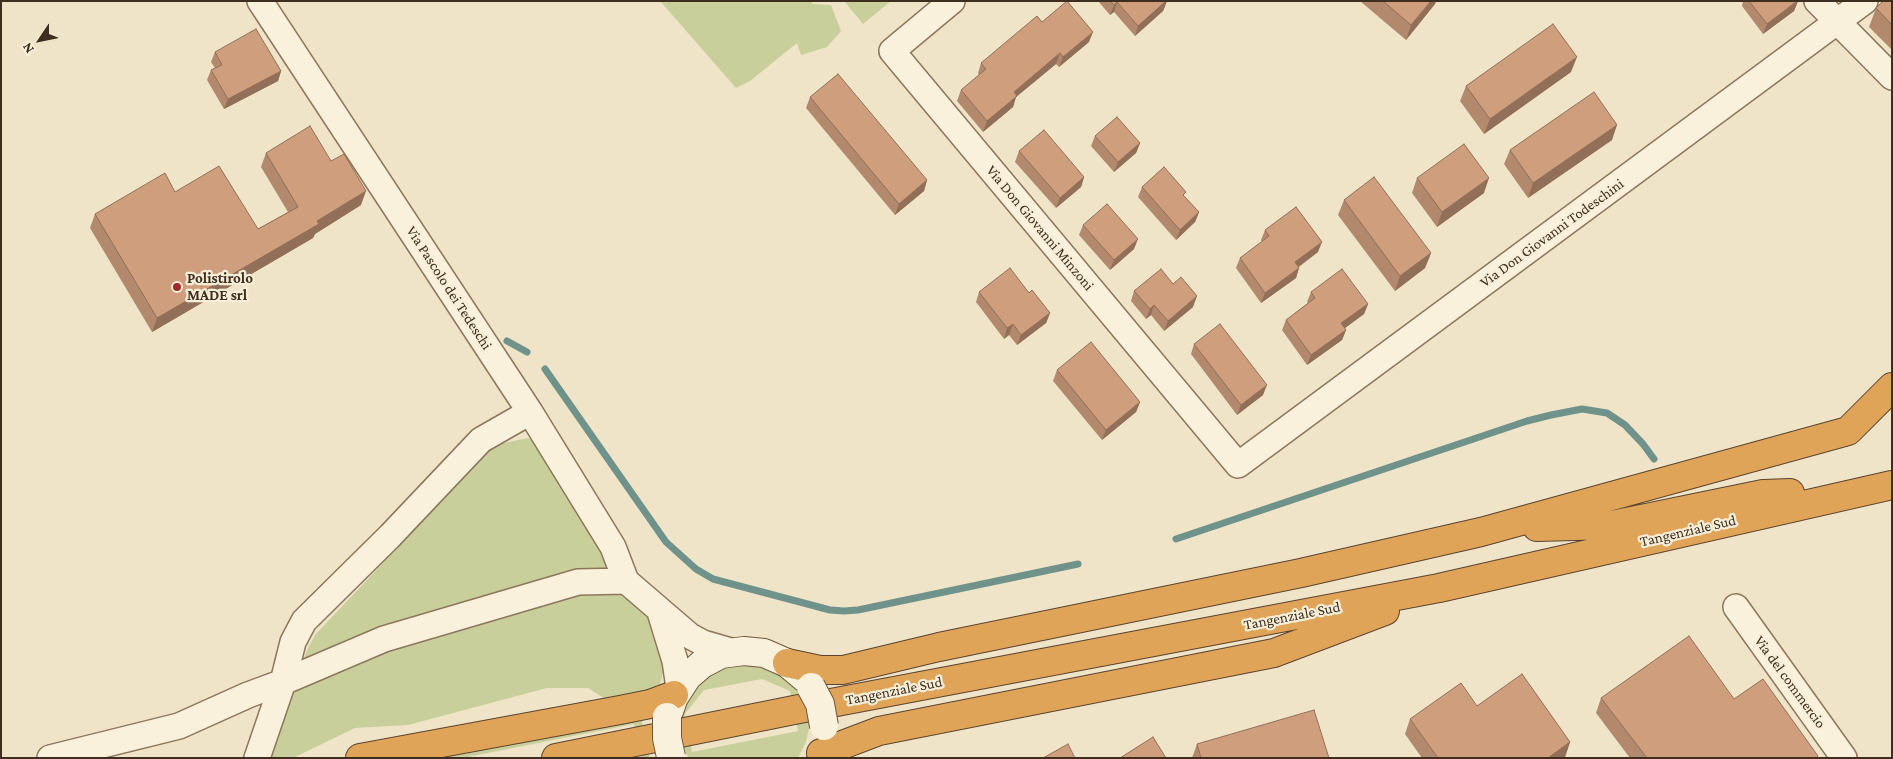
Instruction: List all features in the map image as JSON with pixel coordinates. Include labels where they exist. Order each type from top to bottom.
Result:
[{"type":"highway","points":[[796,671],[843,670],[939,648],[1218,591],[1481,532],[1848,431],[1892,387]]},
{"type":"highway","points":[[1481,532],[1535,527],[1612,525],[1763,494],[1887,486]]},
{"type":"highway","name":"Tangenziale Sud","points":[[677,708],[1439,588],[1887,486]]},
{"type":"highway","points":[[821,751],[879,731],[1274,653],[1383,612],[1439,588]]},
{"type":"highway","points":[[556,758],[638,741],[677,708]]},
{"type":"highway","points":[[360,758],[628,709],[677,708]]},
{"type":"street","name":"Via Pascolo dei Tedeschi","points":[[260,1],[530,412],[613,547],[626,581]]},
{"type":"street","name":"Via Don Giovanni Minzoni","points":[[952,1],[892,51],[1238,465]]},
{"type":"street","points":[[1817,1],[1892,77]]},
{"type":"street","name":"Via Don Giovanni Todeschini","points":[[1238,465],[1865,1]]},
{"type":"street","points":[[257,758],[283,682],[293,642],[304,620],[390,536],[481,440],[530,412]]},
{"type":"street","points":[[50,758],[179,726],[248,695],[384,639],[578,582],[626,581],[660,609],[683,632],[697,641],[734,652]]},
{"type":"street","name":"Via del commercio","points":[[1736,607],[1844,758]]},
{"type":"street","points":[[660,609],[676,661],[677,708]]},
{"type":"street","points":[[672,758],[667,738],[687,677],[702,664],[721,654],[734,652],[764,653],[796,671],[816,696],[822,713],[824,726],[821,751]]},
{"type":"green space","points":[[660,1],[812,1],[812,4],[831,5],[841,31],[827,47],[801,55],[797,43],[750,81],[736,88]]},
{"type":"green space","points":[[844,1],[891,1],[863,24]]},
{"type":"green space","points":[[528,438],[541,445],[664,634],[667,658],[659,688],[613,704],[588,688],[547,688],[408,725],[355,728],[293,758],[271,758],[307,650],[315,635],[494,445]]},
{"type":"green space","points":[[730,656],[793,677],[808,707],[810,724],[806,742],[798,758],[689,758],[679,734],[681,700]],"holes":[[[762,679],[790,691],[798,731],[692,752],[685,714],[704,690]]]},
{"type":"green space","points":[[641,717],[650,758],[642,758],[634,724],[463,758],[421,758]]},
{"type":"building","points":[[1067,1],[1093,32],[1063,57],[1060,53],[1014,92],[1017,96],[987,121],[961,90],[986,69],[981,63],[1037,16],[1042,22]]},
{"type":"building","points":[[1110,1],[1166,1],[1138,26],[1117,2],[1114,5]]},
{"type":"building","points":[[1383,1],[1431,1],[1411,25]]},
{"type":"building","points":[[1749,1],[1797,1],[1767,24]]},
{"type":"building","points":[[1883,1],[1892,1],[1892,25],[1876,8]]},
{"type":"building","points":[[1553,24],[1577,57],[1490,119],[1466,86]]},
{"type":"building","points":[[256,29],[281,71],[228,99],[211,70],[222,65],[215,52]]},
{"type":"building","points":[[838,74],[927,180],[899,204],[810,97]]},
{"type":"building","points":[[1594,92],[1617,125],[1533,183],[1510,150]]},
{"type":"building","points":[[1117,117],[1140,143],[1118,162],[1095,136]]},
{"type":"building","name":"Polistirolo MADE srl","points":[[310,126],[331,161],[344,154],[366,191],[317,221],[319,224],[157,318],[95,214],[165,173],[175,192],[219,166],[258,229],[298,207],[266,153]]},
{"type":"building","points":[[1044,130],[1084,177],[1060,198],[1019,151]]},
{"type":"building","points":[[1464,144],[1489,178],[1442,212],[1417,178]]},
{"type":"building","points":[[1164,167],[1186,192],[1183,195],[1199,212],[1180,230],[1142,187]]},
{"type":"building","points":[[1374,177],[1431,253],[1400,276],[1344,200]]},
{"type":"building","points":[[1107,204],[1138,239],[1114,260],[1083,225]]},
{"type":"building","points":[[1296,207],[1322,242],[1295,262],[1299,268],[1265,293],[1240,258],[1269,236],[1265,230]]},
{"type":"building","points":[[1010,268],[1029,293],[1032,290],[1050,313],[1021,335],[1013,324],[1007,328],[979,292]]},
{"type":"building","points":[[1161,269],[1173,284],[1181,277],[1197,296],[1168,321],[1154,305],[1150,309],[1134,291]]},
{"type":"building","points":[[1342,269],[1368,304],[1341,323],[1346,330],[1311,355],[1286,320],[1315,298],[1311,292]]},
{"type":"building","points":[[1220,324],[1267,385],[1241,405],[1194,344]]},
{"type":"building","points":[[1091,342],[1140,402],[1106,430],[1057,370]]},
{"type":"building","points":[[1689,636],[1734,699],[1763,679],[1818,756],[1816,758],[1647,758],[1601,698]]},
{"type":"building","points":[[1522,674],[1570,742],[1548,758],[1438,758],[1410,719],[1461,683],[1477,706]]},
{"type":"building","points":[[1314,710],[1329,758],[1201,758],[1197,744]]},
{"type":"building","points":[[1153,737],[1166,758],[1120,758]]},
{"type":"building","points":[[1068,744],[1075,758],[1043,758]]},
{"type":"waterway","points":[[507,341],[527,352]]},
{"type":"waterway","points":[[545,369],[666,542],[696,569],[713,579],[830,610],[844,611],[858,610],[1078,564]]},
{"type":"waterway","points":[[1176,539],[1527,421],[1582,409],[1607,413],[1625,425],[1654,459]]},
{"type":"place","name":"Polistirolo MADE srl","points":[[177,287]]}]
